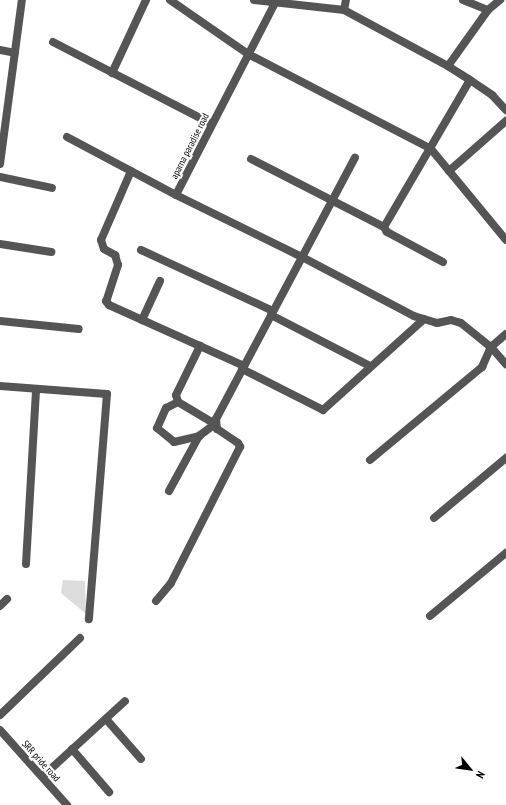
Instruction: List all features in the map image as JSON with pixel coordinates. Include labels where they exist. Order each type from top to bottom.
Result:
[{"type":"street","points":[[0,164],[3,120],[15,53],[22,0]]},
{"type":"street","points":[[112,73],[144,0]]},
{"type":"street","points":[[170,0],[248,54],[431,149],[506,240]]},
{"type":"street","points":[[254,0],[344,10],[448,66],[492,95],[506,110]]},
{"type":"street","points":[[344,10],[346,0]]},
{"type":"street","points":[[463,0],[488,10]]},
{"type":"street","points":[[448,66],[488,10],[500,0]]},
{"type":"street","name":"aparna paradise road","points":[[275,3],[176,195],[302,256],[414,316],[437,323],[451,320],[462,323],[491,347],[506,364]]},
{"type":"street","points":[[53,42],[212,124]]},
{"type":"street","points":[[0,50],[15,53]]},
{"type":"street","points":[[384,227],[470,80]]},
{"type":"street","points":[[449,171],[506,120]]},
{"type":"street","points":[[67,136],[176,195]]},
{"type":"street","points":[[178,402],[166,408],[157,428],[174,442],[199,436],[215,424],[243,367],[355,158]]},
{"type":"street","points":[[251,159],[384,227],[387,232],[444,262]]},
{"type":"street","points":[[131,171],[101,240],[104,249],[115,255],[118,265],[106,301],[109,305],[243,367],[323,410],[370,366],[424,319]]},
{"type":"street","points":[[0,177],[52,188]]},
{"type":"street","points":[[0,244],[52,252]]},
{"type":"street","points":[[141,250],[272,313],[370,366]]},
{"type":"street","points":[[142,320],[160,281]]},
{"type":"street","points":[[0,321],[79,329]]},
{"type":"street","points":[[370,460],[482,367],[491,347],[506,334]]},
{"type":"street","points":[[156,601],[171,583],[240,447],[238,443],[217,429],[215,424],[178,402],[176,390],[200,346]]},
{"type":"street","points":[[0,386],[107,394],[89,619]]},
{"type":"street","points":[[26,564],[36,389]]},
{"type":"street","points":[[170,491],[199,436]]},
{"type":"street","points":[[434,518],[506,458]]},
{"type":"street","points":[[430,616],[506,553]]},
{"type":"street","points":[[0,606],[7,599]]},
{"type":"street","points":[[0,715],[80,638]]},
{"type":"street","points":[[43,776],[125,702]]},
{"type":"street","points":[[106,719],[141,759]]},
{"type":"street","name":"SRR pride road","points":[[0,730],[43,776],[67,805]]},
{"type":"street","points":[[72,749],[109,792]]},
{"type":"shaded area","points":[[63,580],[85,581],[86,614],[61,593]]}]
